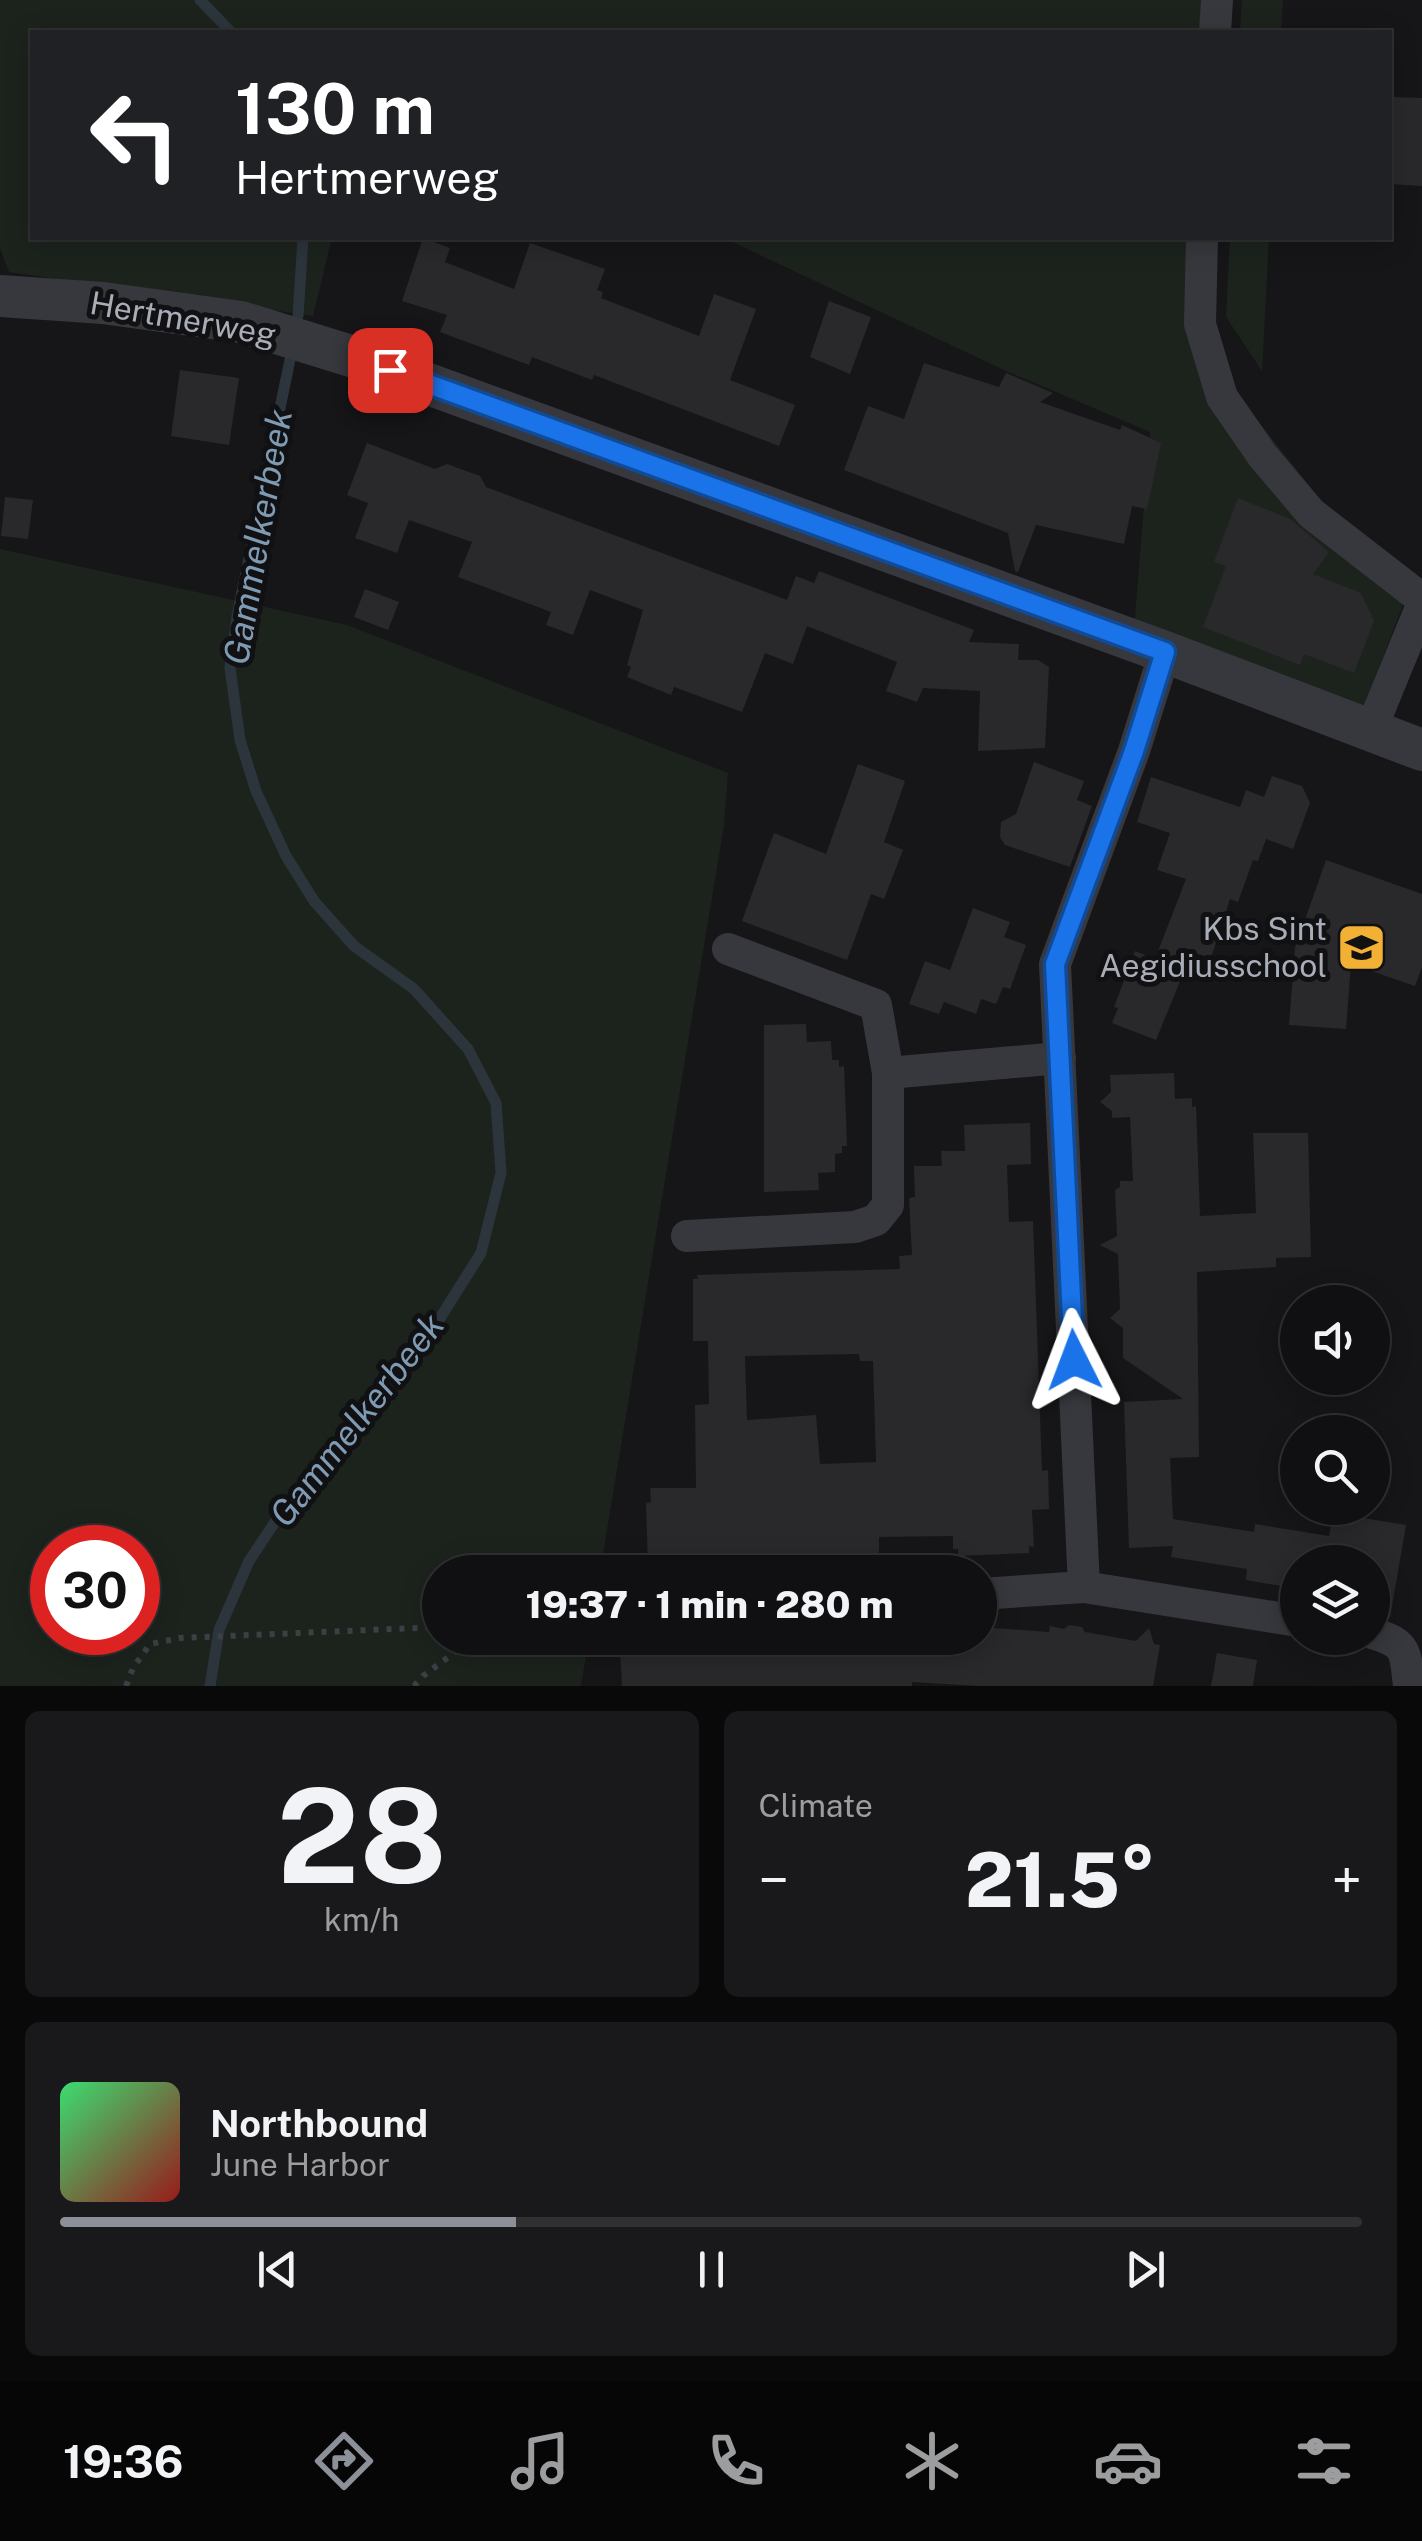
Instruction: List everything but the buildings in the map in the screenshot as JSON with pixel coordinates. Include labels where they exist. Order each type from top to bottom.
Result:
[{"type":"street","points":[[1215,30],[1217,0]]},
{"type":"street","points":[[1202,240],[1200,324],[1222,396],[1262,455],[1311,513],[1422,602],[1370,732]]},
{"type":"street","name":"Hertmerweg","points":[[2,303],[103,303],[241,322],[354,357],[1165,652],[1422,750]]},
{"type":"street","points":[[1084,1587],[1055,964],[1134,751],[1165,652]]},
{"type":"street","points":[[686,1236],[855,1227],[876,1220],[888,1205],[888,1073],[876,1005],[728,948]]},
{"type":"street","points":[[888,1073],[1060,1058]]},
{"type":"street","points":[[997,1593],[1084,1587],[1280,1618]]},
{"type":"street","points":[[1390,1638],[1405,1650],[1409,1686]]},
{"type":"path","points":[[126,1686],[150,1644],[180,1638],[422,1628]]},
{"type":"path","points":[[414,1686],[451,1655]]},
{"type":"shaded area","points":[[0,0],[1204,0],[1202,30],[30,30],[30,240],[332,240],[313,316],[9,272],[0,248]]},
{"type":"shaded area","points":[[1242,0],[1283,0],[1281,30],[1240,30]]},
{"type":"shaded area","points":[[728,240],[1190,240],[1185,328],[1403,605],[1360,716],[1134,630],[1150,432],[1004,370]]},
{"type":"shaded area","points":[[1230,240],[1269,240],[1262,371],[1226,317]]},
{"type":"shaded area","points":[[0,549],[347,625],[728,773],[724,825],[603,1555],[422,1555],[422,1655],[586,1655],[581,1686],[0,1686]]},
{"type":"waterway","name":"Gammelkerbeek","points":[[200,0],[229,30]]},
{"type":"waterway","name":"Gammelkerbeek","points":[[298,316],[303,240]]},
{"type":"waterway","name":"Gammelkerbeek","points":[[210,1686],[219,1630],[249,1561],[287,1504],[425,1342],[481,1253],[501,1173],[496,1103],[468,1049],[414,989],[354,946],[314,901],[286,856],[256,791],[240,740],[230,668],[237,616],[292,350]]},
{"type":"place","name":"Kbs Sint Aegidiusschool","points":[[1362,947]]},
{"type":"route","points":[[390,370],[1165,652],[1134,751],[1055,964],[1074,1360]]}]
